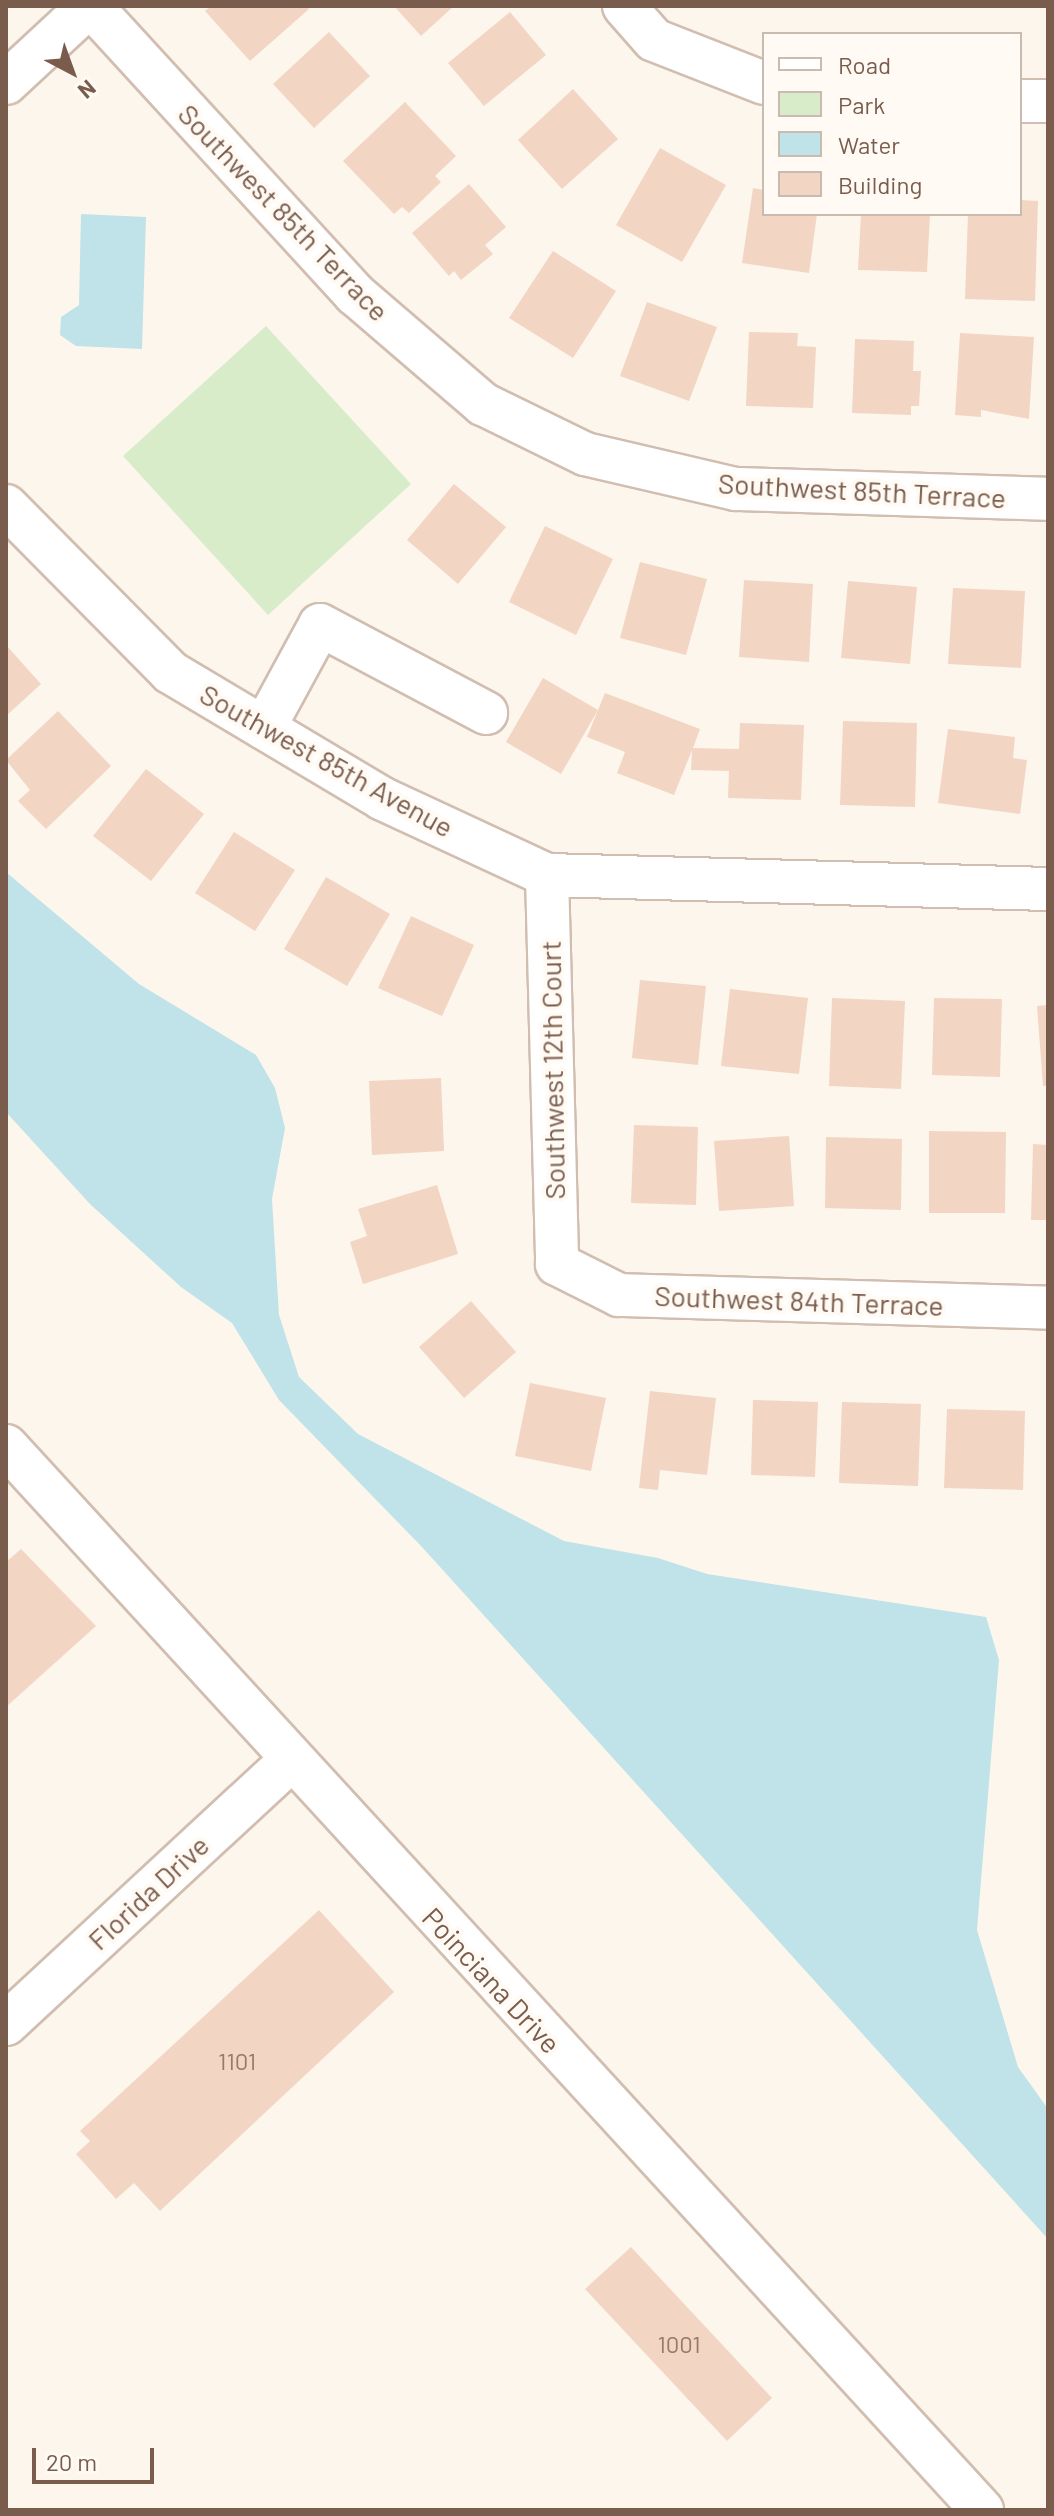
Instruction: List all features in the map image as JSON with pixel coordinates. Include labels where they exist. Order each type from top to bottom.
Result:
[{"type":"street","points":[[6,83],[90,6]]},
{"type":"street","name":"Southwest 85th Terrace","points":[[90,6],[355,294],[483,404],[585,454],[736,489],[1048,499]]},
{"type":"street","points":[[624,6],[654,40],[762,82]]},
{"type":"street","points":[[1022,101],[1048,101]]},
{"type":"street","name":"Southwest 85th Avenue","points":[[6,506],[170,672],[383,799],[547,875],[1048,889]]},
{"type":"street","points":[[264,728],[320,625],[486,713]]},
{"type":"street","name":"Southwest 12th Court","points":[[547,875],[557,1264]]},
{"type":"street","name":"Southwest 84th Terrace","points":[[557,1264],[619,1295],[1048,1308]]},
{"type":"street","name":"Poinciana Drive","points":[[6,1446],[290,1761],[982,2510]]},
{"type":"street","name":"Florida Drive","points":[[6,2024],[290,1761]]},
{"type":"green space","points":[[266,326],[411,484],[268,615],[123,456]]},
{"type":"water","points":[[81,214],[146,217],[142,349],[76,346],[60,335],[61,317],[79,305]]},
{"type":"water","points":[[6,872],[139,984],[256,1055],[275,1088],[285,1128],[272,1199],[279,1315],[299,1377],[358,1434],[564,1541],[658,1558],[707,1574],[986,1617],[999,1660],[977,1930],[1018,2067],[1048,2109],[1048,2239],[422,1547],[279,1400],[232,1323],[181,1287],[90,1204],[6,1112]]},
{"type":"building","points":[[211,6],[306,6],[309,9],[250,61],[205,11]]},
{"type":"building","points":[[394,6],[454,6],[421,36]]},
{"type":"building","points":[[510,12],[546,55],[484,106],[448,63]]},
{"type":"building","points":[[329,32],[370,76],[314,128],[273,84]]},
{"type":"building","points":[[573,89],[618,139],[562,189],[518,140]]},
{"type":"building","points":[[405,102],[456,156],[435,176],[441,182],[409,213],[402,207],[394,214],[343,161]]},
{"type":"building","points":[[660,148],[726,185],[682,262],[616,225]]},
{"type":"building","points":[[469,184],[506,227],[485,245],[493,254],[461,280],[454,271],[449,276],[412,233]]},
{"type":"building","points":[[753,188],[762,190],[762,216],[817,216],[809,273],[742,263]]},
{"type":"building","points":[[1022,200],[1038,201],[1035,301],[965,299],[968,216],[1022,216]]},
{"type":"building","points":[[861,216],[930,216],[927,272],[858,270]]},
{"type":"building","points":[[553,251],[616,291],[573,358],[509,318]]},
{"type":"building","points":[[647,302],[717,327],[689,401],[620,376]]},
{"type":"building","points":[[749,332],[798,333],[797,346],[816,347],[813,408],[746,406]]},
{"type":"building","points":[[960,333],[1034,337],[1029,419],[981,410],[981,417],[955,415]]},
{"type":"building","points":[[855,339],[914,341],[913,371],[921,371],[919,406],[911,406],[911,415],[852,413]]},
{"type":"building","points":[[454,484],[506,527],[458,584],[407,540]]},
{"type":"building","points":[[545,526],[613,559],[576,635],[509,602]]},
{"type":"building","points":[[640,562],[707,579],[686,655],[620,638]]},
{"type":"building","points":[[744,580],[813,584],[809,662],[739,657]]},
{"type":"building","points":[[848,581],[917,587],[910,664],[841,658]]},
{"type":"building","points":[[953,588],[1025,591],[1021,668],[948,664]]},
{"type":"building","points":[[6,645],[41,684],[6,716]]},
{"type":"building","points":[[543,678],[598,710],[561,774],[506,742]]},
{"type":"building","points":[[605,693],[700,729],[693,748],[739,749],[740,723],[804,725],[801,800],[728,798],[729,771],[691,770],[692,750],[674,795],[617,773],[625,752],[587,737]]},
{"type":"building","points":[[58,711],[111,766],[46,829],[18,801],[30,790],[6,760]]},
{"type":"building","points":[[843,721],[917,723],[915,807],[840,805]]},
{"type":"building","points":[[948,729],[1015,737],[1013,758],[1027,760],[1020,814],[938,803]]},
{"type":"building","points":[[146,769],[204,814],[151,881],[93,836]]},
{"type":"building","points":[[234,832],[295,870],[255,931],[195,893]]},
{"type":"building","points":[[326,877],[390,914],[347,986],[284,949]]},
{"type":"building","points":[[411,916],[474,945],[442,1016],[378,988]]},
{"type":"building","points":[[640,980],[706,986],[698,1065],[632,1058]]},
{"type":"building","points":[[730,989],[808,998],[799,1074],[721,1066]]},
{"type":"building","points":[[832,998],[905,1001],[901,1089],[829,1086]]},
{"type":"building","points":[[934,998],[1002,999],[1000,1077],[932,1075]]},
{"type":"building","points":[[1048,1005],[1048,1085],[1043,1086],[1037,1006]]},
{"type":"building","points":[[441,1078],[444,1151],[372,1155],[369,1081]]},
{"type":"building","points":[[634,1125],[698,1127],[696,1205],[631,1203]]},
{"type":"building","points":[[929,1131],[1006,1132],[1005,1213],[929,1213]]},
{"type":"building","points":[[789,1136],[794,1206],[719,1211],[714,1141]]},
{"type":"building","points":[[826,1137],[902,1139],[901,1210],[825,1208]]},
{"type":"building","points":[[1033,1144],[1048,1145],[1048,1220],[1031,1220]]},
{"type":"building","points":[[437,1185],[458,1254],[363,1284],[350,1242],[367,1236],[358,1209]]},
{"type":"building","points":[[471,1301],[516,1352],[464,1398],[419,1347]]},
{"type":"building","points":[[530,1383],[606,1398],[591,1471],[515,1456]]},
{"type":"building","points":[[650,1391],[716,1398],[707,1475],[660,1470],[658,1490],[639,1488]]},
{"type":"building","points":[[753,1400],[818,1402],[815,1477],[751,1475]]},
{"type":"building","points":[[842,1402],[921,1404],[918,1486],[839,1483]]},
{"type":"building","points":[[947,1409],[1025,1411],[1023,1490],[944,1488]]},
{"type":"building","points":[[21,1549],[96,1626],[6,1707],[6,1562]]},
{"type":"building","points":[[319,1910],[394,1992],[160,2211],[134,2183],[116,2199],[76,2154],[90,2141],[80,2131]]},
{"type":"building","points":[[631,2247],[772,2398],[727,2441],[585,2289]]}]
